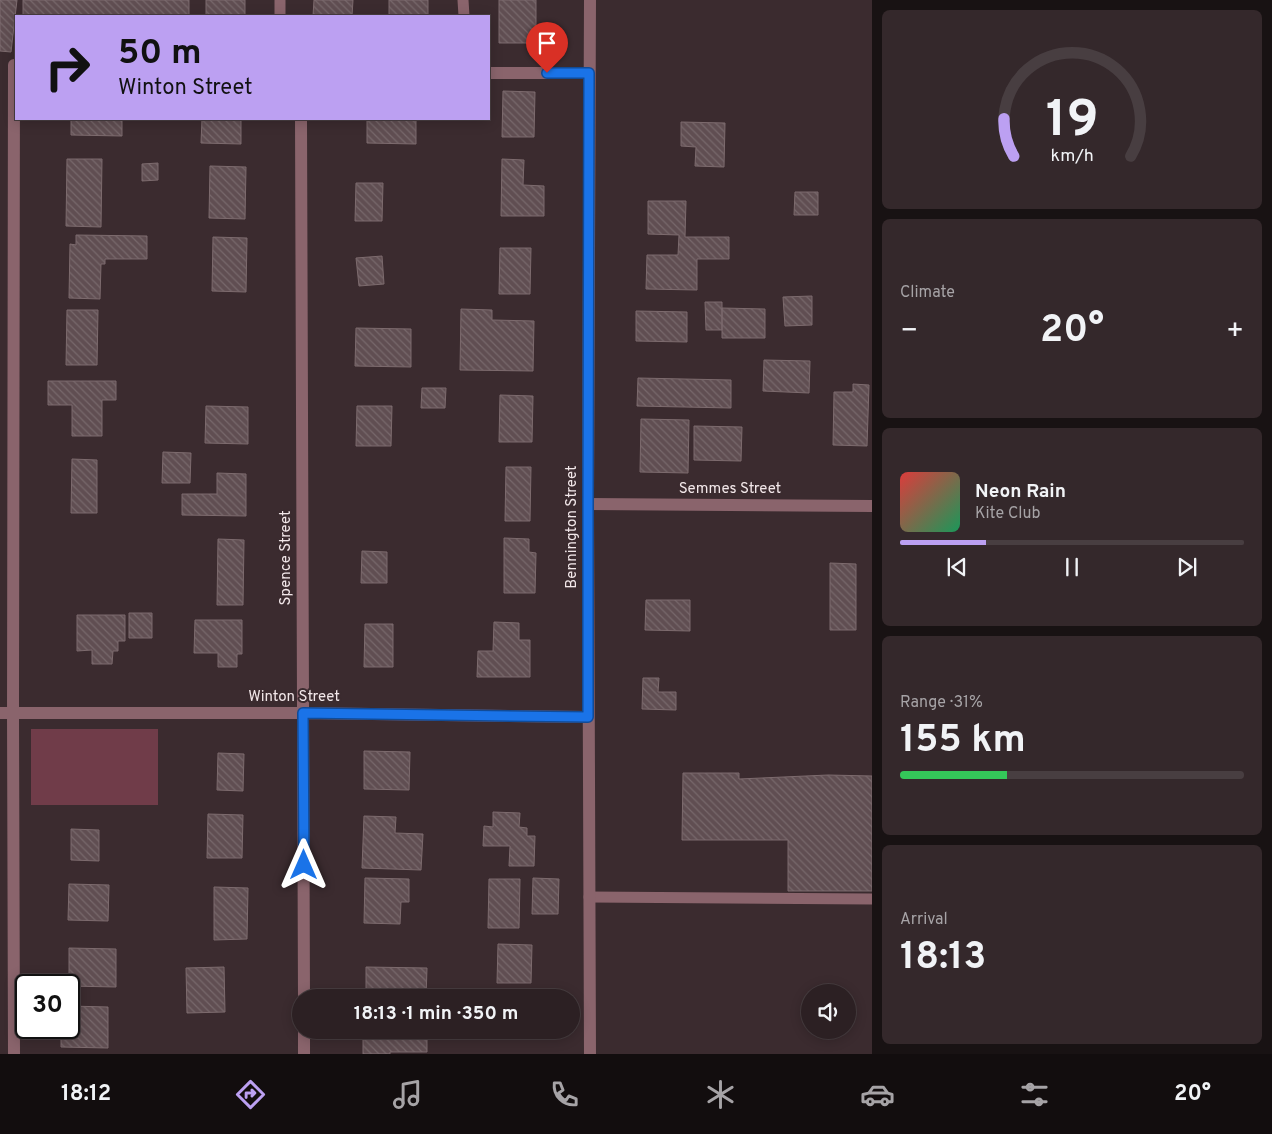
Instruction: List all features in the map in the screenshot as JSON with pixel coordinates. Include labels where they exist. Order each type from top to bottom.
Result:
[{"type":"street","name":"Bennington Street","points":[[590,0],[588,504],[590,1054]]},
{"type":"street","points":[[10,65],[6,713],[14,1054]]},
{"type":"street","points":[[490,73],[589,73]]},
{"type":"street","name":"Spence Street","points":[[301,120],[304,989]]},
{"type":"street","name":"Semmes Street","points":[[588,504],[872,506]]},
{"type":"street","name":"Winton Street","points":[[6,713],[303,713],[588,717]]},
{"type":"street","points":[[304,1039],[304,1054]]},
{"type":"lane","points":[[280,0],[280,15]]},
{"type":"lane","points":[[463,0],[464,15]]},
{"type":"lane","points":[[589,897],[872,899]]},
{"type":"shaded area","points":[[31,729],[158,729],[158,805],[31,805]]},
{"type":"building","points":[[0,0],[17,0],[11,52],[0,51]]},
{"type":"building","points":[[23,0],[189,0],[189,15],[23,15]]},
{"type":"building","points":[[206,0],[245,0],[245,15],[206,15]]},
{"type":"building","points":[[314,0],[353,0],[352,15],[313,15]]},
{"type":"building","points":[[389,0],[428,0],[428,15],[389,15]]},
{"type":"building","points":[[499,0],[536,0],[536,43],[499,43]]},
{"type":"building","points":[[503,91],[535,92],[534,137],[502,137]]},
{"type":"building","points":[[71,120],[122,120],[122,136],[71,135]]},
{"type":"building","points":[[202,120],[241,120],[241,144],[201,143]]},
{"type":"building","points":[[367,120],[416,120],[416,144],[367,143]]},
{"type":"building","points":[[681,122],[725,123],[724,167],[695,166],[696,147],[681,146]]},
{"type":"building","points":[[67,159],[102,159],[101,227],[66,226]]},
{"type":"building","points":[[502,159],[524,160],[523,185],[544,186],[544,216],[501,216]]},
{"type":"building","points":[[158,163],[158,180],[142,181],[142,164]]},
{"type":"building","points":[[210,166],[246,167],[245,219],[209,218]]},
{"type":"building","points":[[356,183],[383,183],[382,221],[355,221]]},
{"type":"building","points":[[795,192],[818,192],[818,215],[794,215]]},
{"type":"building","points":[[648,201],[686,201],[685,237],[729,237],[729,259],[697,259],[697,290],[646,289],[647,255],[678,255],[679,235],[648,234]]},
{"type":"building","points":[[76,235],[147,236],[147,259],[105,259],[105,264],[101,264],[100,299],[69,298],[70,244],[76,245]]},
{"type":"building","points":[[213,237],[247,238],[246,292],[212,291]]},
{"type":"building","points":[[500,248],[531,248],[530,294],[499,294]]},
{"type":"building","points":[[382,256],[384,284],[359,286],[356,258]]},
{"type":"building","points":[[812,296],[812,325],[785,326],[783,297]]},
{"type":"building","points":[[705,302],[722,302],[722,330],[706,330]]},
{"type":"building","points":[[722,308],[765,309],[765,338],[722,338]]},
{"type":"building","points":[[461,309],[492,310],[492,320],[534,321],[533,371],[460,370]]},
{"type":"building","points":[[67,310],[98,310],[97,365],[66,365]]},
{"type":"building","points":[[636,311],[687,312],[687,342],[636,341]]},
{"type":"building","points":[[356,328],[411,329],[411,367],[355,366]]},
{"type":"building","points":[[764,360],[810,361],[809,393],[763,391]]},
{"type":"building","points":[[638,378],[731,380],[731,408],[637,406]]},
{"type":"building","points":[[48,381],[116,381],[116,400],[102,400],[102,436],[72,436],[72,405],[48,405]]},
{"type":"building","points":[[853,384],[869,385],[867,446],[833,445],[834,392],[853,392]]},
{"type":"building","points":[[422,388],[446,388],[445,408],[421,408]]},
{"type":"building","points":[[500,395],[533,396],[532,442],[499,442]]},
{"type":"building","points":[[206,406],[248,407],[248,444],[205,443]]},
{"type":"building","points":[[357,406],[392,406],[391,446],[356,446]]},
{"type":"building","points":[[641,419],[689,420],[688,473],[640,472]]},
{"type":"building","points":[[694,426],[742,427],[741,461],[694,460]]},
{"type":"building","points":[[163,452],[191,453],[190,483],[162,483]]},
{"type":"building","points":[[72,459],[97,460],[97,513],[71,513]]},
{"type":"building","points":[[506,467],[531,467],[530,521],[505,521]]},
{"type":"building","points":[[217,473],[246,474],[246,516],[182,515],[182,494],[217,494]]},
{"type":"building","points":[[504,538],[529,539],[529,552],[536,553],[535,593],[504,593]]},
{"type":"building","points":[[218,539],[244,540],[243,605],[217,605]]},
{"type":"building","points":[[362,551],[387,552],[387,583],[361,583]]},
{"type":"building","points":[[830,563],[856,564],[856,630],[830,630]]},
{"type":"building","points":[[646,600],[690,600],[690,631],[645,630]]},
{"type":"building","points":[[129,613],[152,613],[152,638],[129,638]]},
{"type":"building","points":[[77,615],[125,615],[125,641],[118,641],[118,651],[113,651],[112,664],[92,664],[92,650],[77,651]]},
{"type":"building","points":[[195,620],[242,620],[242,654],[237,654],[237,667],[218,667],[218,653],[194,653]]},
{"type":"building","points":[[494,622],[519,623],[519,640],[530,640],[530,677],[477,677],[478,651],[493,651]]},
{"type":"building","points":[[365,624],[393,624],[393,667],[364,667]]},
{"type":"building","points":[[643,678],[659,678],[658,692],[676,692],[676,710],[642,709]]},
{"type":"building","points":[[364,751],[410,752],[409,790],[364,789]]},
{"type":"building","points":[[218,753],[244,754],[243,791],[217,790]]},
{"type":"building","points":[[683,773],[739,773],[739,779],[828,775],[872,776],[872,891],[788,891],[788,840],[682,840]]},
{"type":"building","points":[[493,812],[520,813],[519,827],[527,828],[527,836],[535,836],[534,866],[509,866],[510,846],[483,846],[484,826],[493,827]]},
{"type":"building","points":[[208,814],[243,815],[242,858],[207,858]]},
{"type":"building","points":[[364,816],[396,817],[395,833],[423,834],[421,870],[362,868]]},
{"type":"building","points":[[71,829],[99,830],[99,861],[71,860]]},
{"type":"building","points":[[365,878],[409,879],[409,902],[401,902],[400,924],[364,923]]},
{"type":"building","points":[[533,878],[559,879],[558,914],[532,914]]},
{"type":"building","points":[[489,879],[520,879],[519,928],[488,928]]},
{"type":"building","points":[[69,884],[109,885],[108,921],[68,920]]},
{"type":"building","points":[[214,887],[248,888],[247,939],[214,940]]},
{"type":"building","points":[[498,944],[532,945],[531,983],[497,983]]},
{"type":"building","points":[[69,948],[116,949],[116,987],[80,986],[80,974],[69,974]]},
{"type":"building","points":[[224,967],[225,1012],[187,1013],[186,968]]},
{"type":"building","points":[[366,967],[427,968],[426,989],[366,989]]},
{"type":"building","points":[[80,1006],[108,1007],[108,1048],[61,1047],[61,1039],[80,1039]]},
{"type":"building","points":[[363,1039],[427,1039],[427,1052],[363,1054]]},
{"type":"route","points":[[304,865],[303,713],[588,717],[589,73],[547,73]]}]
